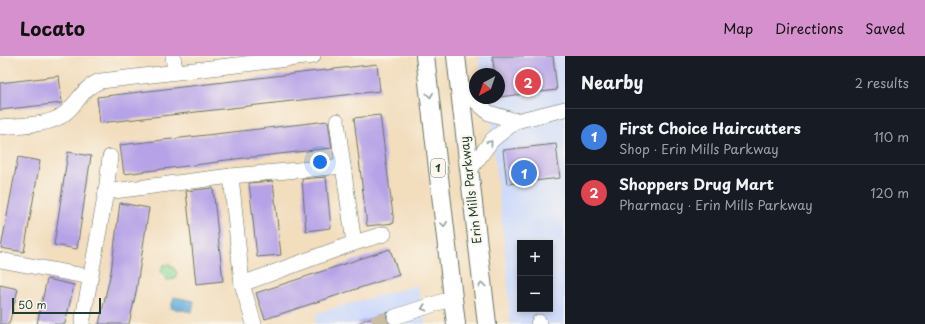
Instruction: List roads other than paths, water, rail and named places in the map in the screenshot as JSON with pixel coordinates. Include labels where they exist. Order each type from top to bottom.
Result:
[{"type":"main road","name":"1","points":[[425,56],[456,324]]},
{"type":"main road","name":"Erin Mills Parkway","points":[[456,56],[487,324]]},
{"type":"lane","points":[[173,56],[175,72]]},
{"type":"lane","points":[[0,127],[50,121],[64,115],[85,90],[95,83],[260,59],[313,56]]},
{"type":"lane","points":[[460,87],[489,113],[516,121]]},
{"type":"lane","points":[[469,171],[492,140],[516,121],[565,109]]},
{"type":"lane","points":[[337,121],[354,243]]},
{"type":"lane","points":[[82,324],[106,192],[110,157]]},
{"type":"lane","points":[[106,192],[231,176],[343,166]]},
{"type":"lane","points":[[231,176],[242,284],[254,324]]},
{"type":"lane","points":[[242,284],[354,243],[384,234]]},
{"type":"lane","points":[[0,260],[90,277]]},
{"type":"lane","points":[[395,317],[453,298]]},
{"type":"water","points":[[174,297],[194,301],[192,312],[171,308]]},
{"type":"tunnel","points":[[373,324],[395,317]]},
{"type":"place","name":"Shoppers Drug Mart","points":[[528,82]]},
{"type":"place","name":"First Choice Haircutters","points":[[524,173]]}]
